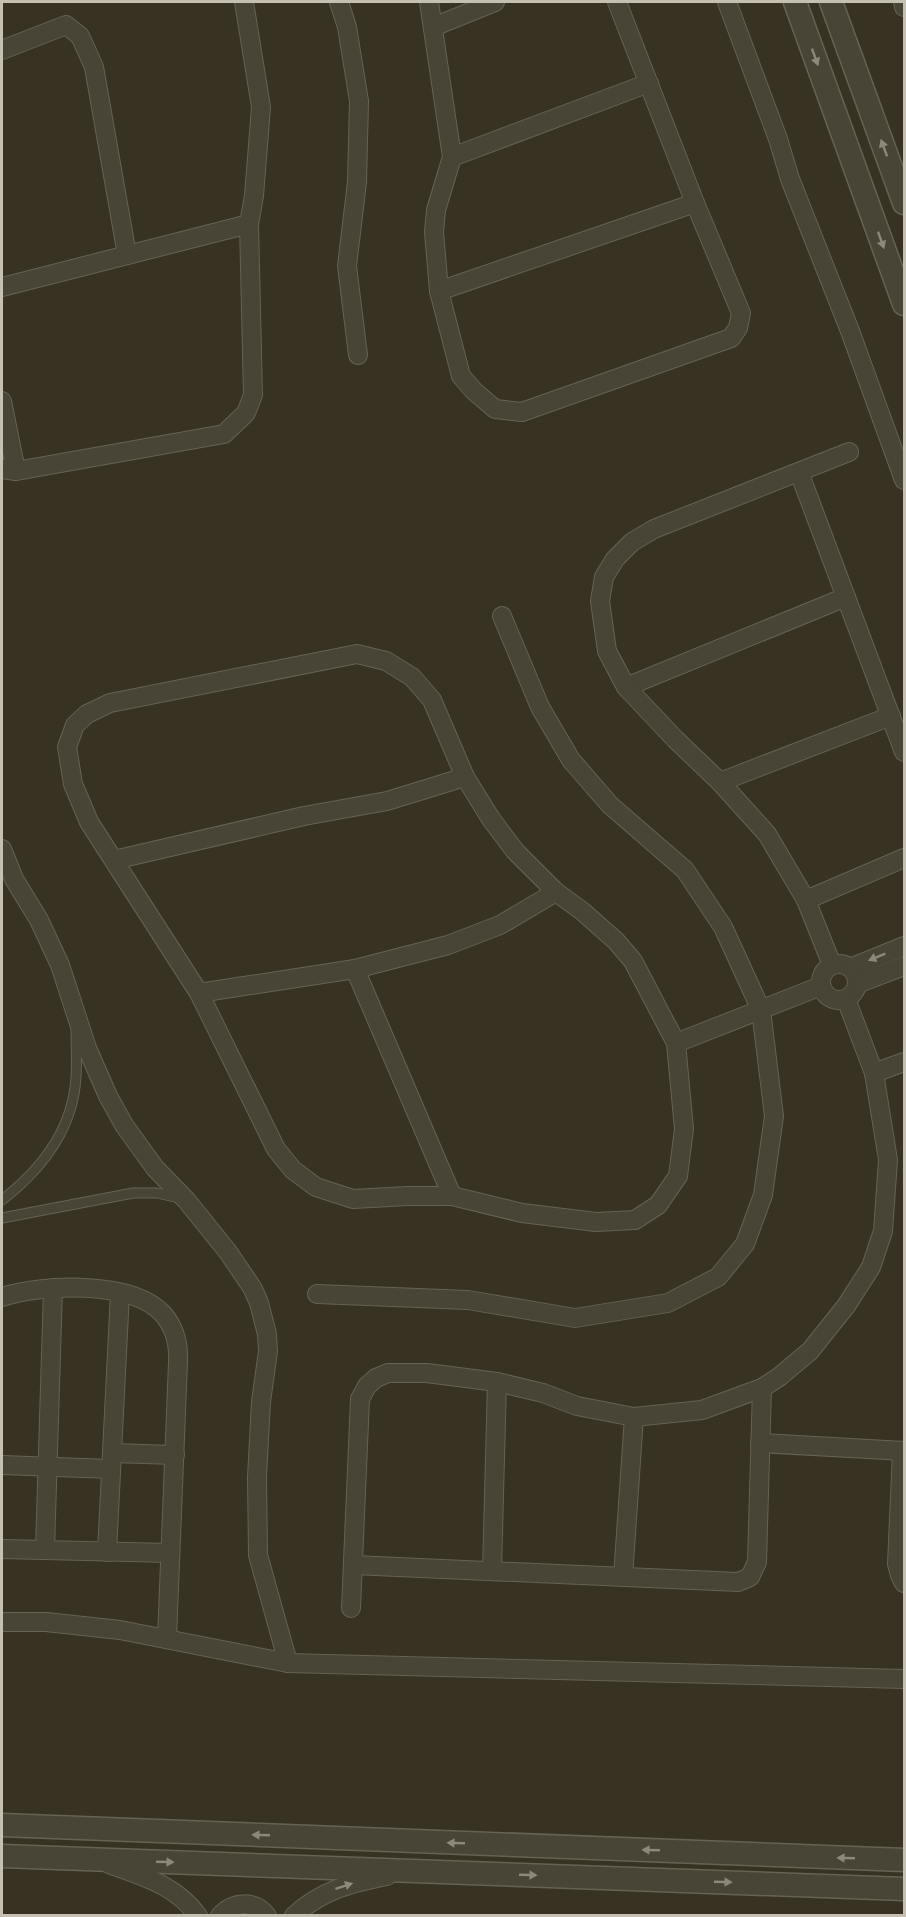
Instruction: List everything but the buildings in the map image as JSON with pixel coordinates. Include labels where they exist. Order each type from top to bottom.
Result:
[{"type":"street","points":[[2,401],[9,470],[224,434],[246,413],[253,395],[249,224],[254,196],[261,107],[244,2]]},
{"type":"street","points":[[339,2],[347,27],[359,101],[357,182],[346,266],[358,355]]},
{"type":"street","points":[[429,2],[452,157],[436,210],[434,232],[439,291],[461,376],[495,409],[522,412],[730,338],[738,328],[741,313],[695,203],[617,2]]},
{"type":"street","points":[[433,27],[495,2]]},
{"type":"street","points":[[727,2],[778,139],[790,178],[850,331],[904,480]]},
{"type":"street","points":[[795,2],[904,304]]},
{"type":"street","points":[[831,2],[904,203]]},
{"type":"street","points":[[903,2],[904,7]]},
{"type":"street","points":[[2,50],[66,25],[80,36],[94,68],[127,255]]},
{"type":"street","points":[[452,157],[649,83]]},
{"type":"street","points":[[439,291],[695,203]]},
{"type":"street","points":[[2,287],[249,224]]},
{"type":"street","points":[[351,1608],[360,1399],[367,1386],[376,1378],[388,1373],[427,1373],[497,1382],[543,1393],[577,1406],[634,1417],[702,1410],[762,1389],[810,1351],[846,1306],[871,1267],[883,1231],[888,1160],[874,1073],[846,979],[806,900],[768,834],[626,687],[607,651],[600,601],[604,577],[615,559],[632,542],[654,529],[849,452]]},
{"type":"street","points":[[799,472],[904,752]]},
{"type":"street","points":[[626,687],[846,597]]},
{"type":"street","points":[[317,1294],[468,1300],[575,1318],[668,1303],[718,1277],[745,1244],[764,1195],[774,1116],[761,1010],[723,927],[685,870],[610,805],[571,760],[540,707],[502,616]]},
{"type":"street","points":[[357,654],[386,661],[412,677],[432,700],[465,777],[491,819],[515,851],[556,892],[616,941],[633,961],[676,1043],[684,1129],[678,1176],[658,1205],[635,1220],[597,1222],[522,1212],[452,1196],[353,1199],[316,1187],[293,1170],[276,1149],[199,993],[114,860],[89,822],[73,784],[67,747],[75,725],[87,714],[110,703],[357,654]]},
{"type":"street","points":[[720,782],[891,717]]},
{"type":"street","points":[[114,860],[304,816],[387,801],[465,777]]},
{"type":"street","points":[[2,849],[14,879],[39,920],[60,965],[97,1071],[124,1125],[155,1168],[211,1228],[245,1276],[264,1318],[268,1351],[261,1402],[257,1477],[258,1555],[288,1663]]},
{"type":"street","points":[[806,900],[904,858]]},
{"type":"street","points":[[199,993],[355,969],[448,945],[500,924],[556,892]]},
{"type":"street","points":[[904,946],[846,979],[834,999],[824,992],[821,986],[823,974],[846,979],[904,966]]},
{"type":"street","points":[[355,969],[452,1196]]},
{"type":"street","points":[[676,1043],[821,986]]},
{"type":"street","points":[[874,1073],[904,1062]]},
{"type":"street","points":[[2,1298],[25,1291],[80,1287],[135,1297],[154,1306],[168,1321],[177,1341],[178,1362],[167,1638]]},
{"type":"street","points":[[45,1550],[53,1288]]},
{"type":"street","points":[[106,1552],[120,1293]]},
{"type":"street","points":[[492,1571],[497,1382]]},
{"type":"street","points":[[353,1565],[738,1582],[750,1577],[757,1562],[762,1389]]},
{"type":"street","points":[[623,1577],[634,1417]]},
{"type":"street","points":[[760,1443],[903,1451],[897,1564],[904,1583]]},
{"type":"street","points":[[2,1465],[47,1467],[175,1455]]},
{"type":"street","points":[[2,1549],[170,1553]]},
{"type":"street","points":[[2,1622],[70,1624],[167,1638],[288,1663],[904,1679]]},
{"type":"street","points":[[2,1825],[904,1860]]},
{"type":"street","points":[[2,1840],[97,1847],[112,1840],[115,1830]]},
{"type":"street","points":[[2,1856],[904,1889]]},
{"type":"street","points":[[96,1859],[152,1879],[183,1899],[198,1916]]},
{"type":"street","points":[[294,1916],[315,1899],[346,1885],[416,1871]]},
{"type":"street","points":[[220,1916],[230,1907],[239,1904],[258,1907],[267,1916]]},
{"type":"lane","points":[[2,1200],[35,1171],[64,1129],[74,1096],[76,1079],[75,1011]]},
{"type":"lane","points":[[2,1218],[133,1193],[157,1193],[187,1201]]}]
